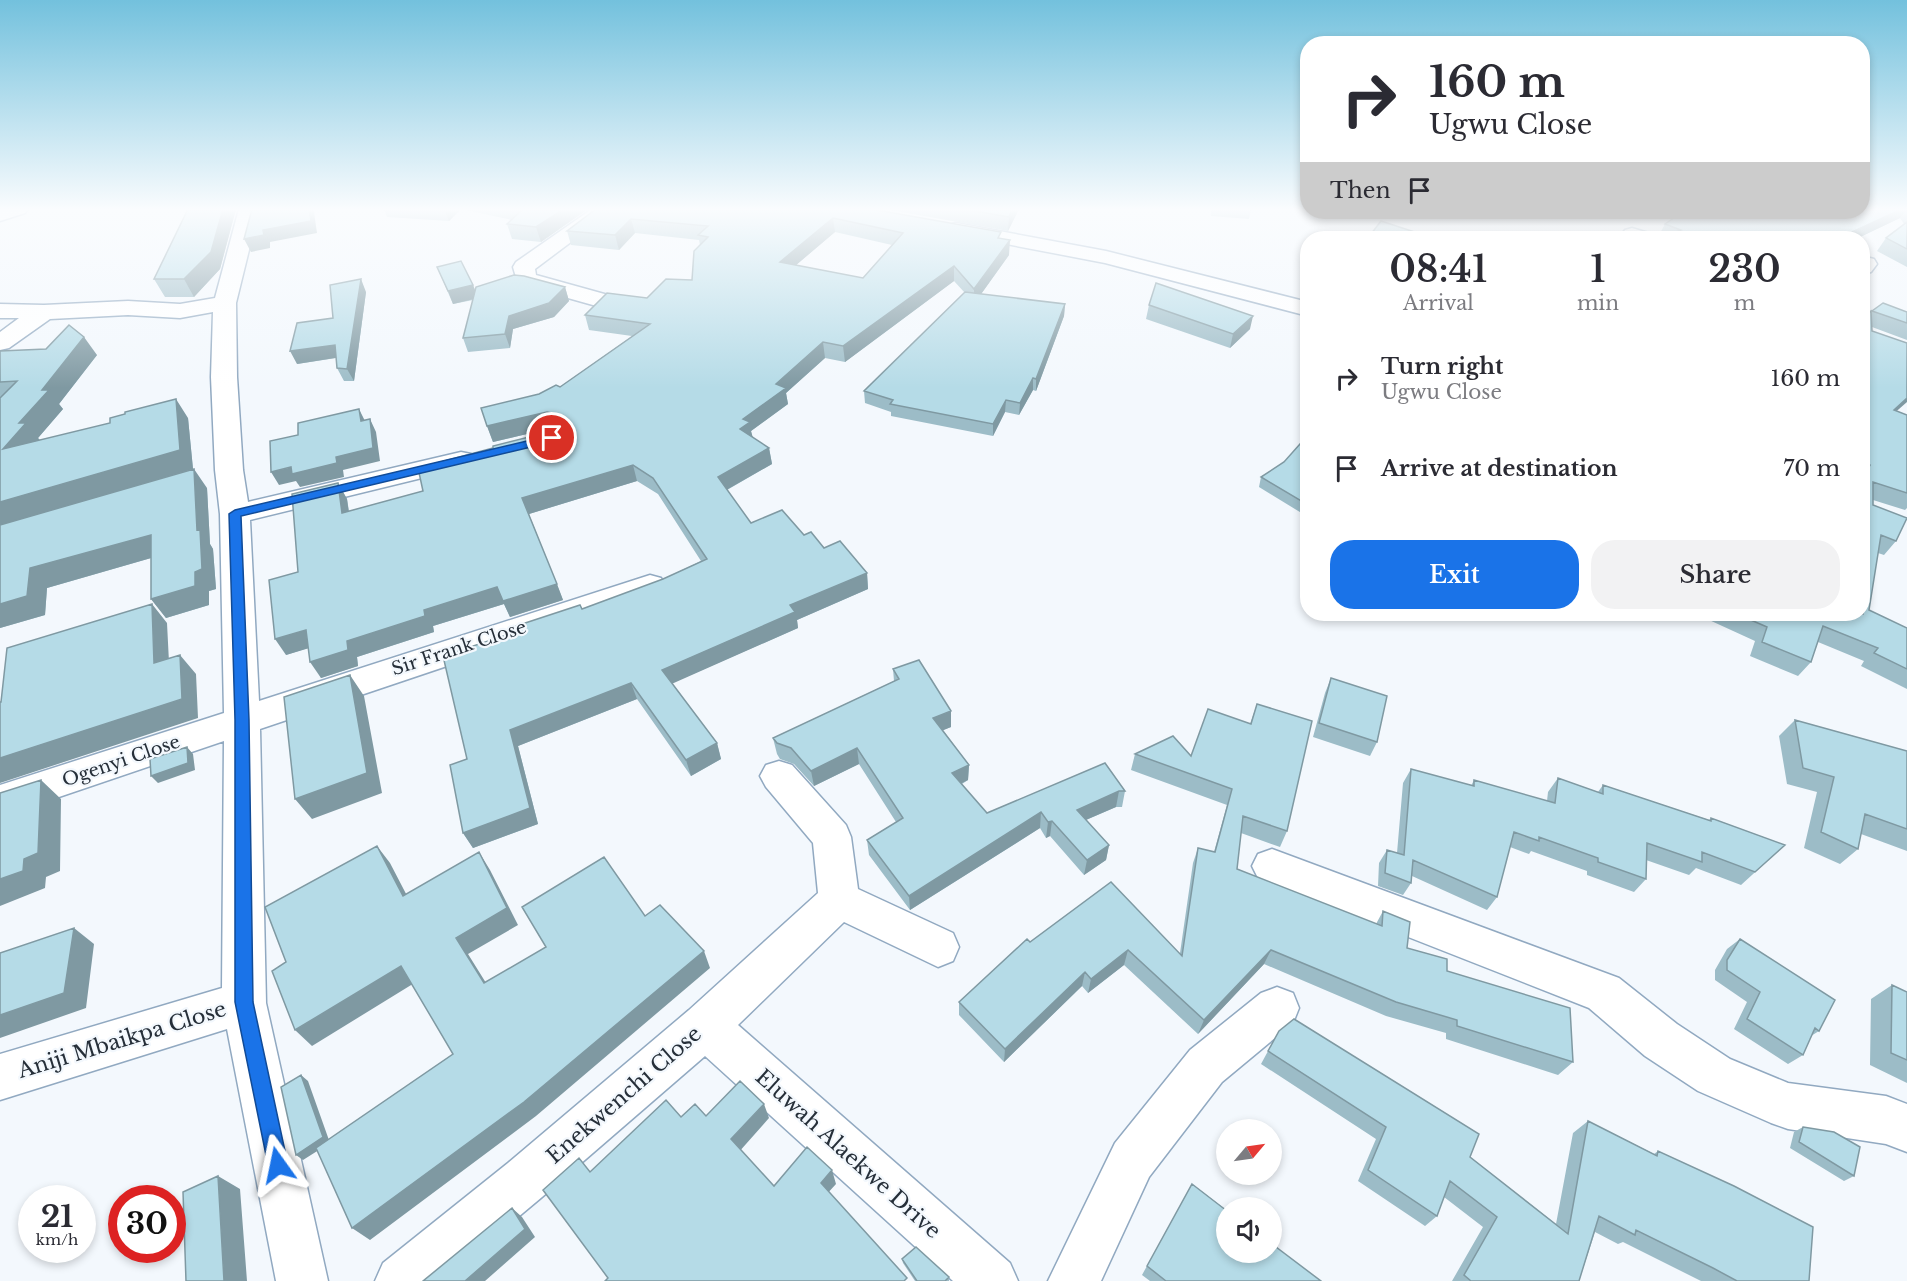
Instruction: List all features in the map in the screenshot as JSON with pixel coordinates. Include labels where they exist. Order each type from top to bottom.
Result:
[{"type":"street","points":[[234,269],[225,303],[224,376],[218,474],[235,514],[242,720],[244,1002],[303,1281]]},
{"type":"street","points":[[524,269],[526,279],[600,300]]},
{"type":"street","points":[[1152,269],[1300,307]]},
{"type":"street","points":[[0,311],[44,312],[128,308],[180,311],[225,303]]},
{"type":"street","points":[[0,343],[44,312]]},
{"type":"street","points":[[235,514],[484,455]]},
{"type":"street","name":"Sir Frank Close","points":[[242,720],[676,577]]},
{"type":"street","name":"Ogenyi Close","points":[[0,801],[242,720]]},
{"type":"street","points":[[779,776],[832,837],[839,900],[938,947]]},
{"type":"street","points":[[1272,866],[1604,993],[1661,1040],[1714,1075],[1788,1106],[1886,1120],[1907,1128]]},
{"type":"street","name":"Enekwenchi Close","points":[[401,1281],[525,1180],[705,1026],[839,900]]},
{"type":"street","name":"Aniji Mbaikpa Close","points":[[0,1077],[244,1002]]},
{"type":"street","points":[[1074,1281],[1132,1160],[1206,1066],[1277,1008]]},
{"type":"street","name":"Eluwah Alaekwe Drive","points":[[705,1026],[992,1281]]},
{"type":"building","points":[[159,269],[194,269],[184,279],[154,279]]},
{"type":"building","points":[[438,269],[465,269],[473,285],[448,291]]},
{"type":"building","points":[[693,269],[815,269],[863,278],[871,269],[950,269],[843,346],[823,342],[776,384],[786,388],[743,419],[750,422],[740,429],[769,448],[718,477],[751,523],[782,510],[804,535],[811,532],[824,548],[840,541],[867,573],[790,605],[795,612],[662,670],[717,743],[686,760],[631,683],[510,730],[530,808],[463,833],[450,765],[467,759],[443,656],[515,632],[513,627],[580,605],[582,609],[663,579],[707,559],[653,478],[633,465],[522,498],[557,584],[503,601],[497,587],[424,610],[425,616],[347,641],[348,650],[310,662],[306,630],[275,639],[269,580],[298,572],[292,494],[338,483],[342,513],[423,491],[418,468],[557,430],[562,423],[559,415],[547,412],[487,426],[481,408],[539,394],[556,385],[560,387],[650,324],[585,315],[607,293],[647,298],[666,279],[692,280]]},
{"type":"building","points":[[956,269],[989,269],[974,289]]},
{"type":"building","points":[[514,275],[565,287],[549,303],[509,316],[505,334],[463,338],[476,287]]},
{"type":"building","points":[[361,279],[347,369],[337,368],[335,345],[290,351],[297,323],[333,318],[330,285]]},
{"type":"building","points":[[1156,283],[1253,316],[1233,334],[1149,305]]},
{"type":"building","points":[[965,292],[1065,304],[1036,379],[1033,378],[1020,403],[1006,400],[993,424],[890,404],[893,400],[864,391]]},
{"type":"building","points":[[1883,303],[1907,312],[1907,323],[1872,311]]},
{"type":"building","points":[[1870,312],[1872,331],[1907,343],[1907,398],[1894,410],[1907,415],[1907,493],[1873,482],[1873,505],[1907,518],[1896,541],[1881,535],[1870,604],[1870,465]]},
{"type":"building","points":[[69,325],[84,337],[42,390],[49,390],[19,423],[26,423],[3,449],[110,423],[110,418],[125,414],[125,412],[176,399],[180,450],[0,502],[0,398],[17,381],[0,382],[0,351],[46,349]]},
{"type":"building","points":[[359,409],[361,421],[370,419],[373,448],[336,457],[337,463],[292,474],[291,467],[271,472],[270,441],[298,435],[298,423]]},
{"type":"building","points":[[1300,444],[1300,500],[1261,477],[1284,462]]},
{"type":"building","points":[[194,469],[197,530],[200,529],[202,569],[195,572],[195,586],[151,599],[151,535],[30,568],[27,596],[0,604],[0,525]]},
{"type":"building","points":[[152,604],[154,663],[180,655],[182,699],[0,758],[0,702],[7,648]]},
{"type":"building","points":[[1870,610],[1907,628],[1907,669],[1874,653],[1878,648],[1823,626],[1811,662],[1762,642],[1767,627],[1753,621],[1870,621]]},
{"type":"building","points":[[919,660],[951,711],[933,718],[969,765],[952,773],[987,813],[1105,763],[1125,791],[1119,791],[1077,810],[1109,845],[1087,860],[1052,821],[1048,822],[1041,812],[909,896],[867,840],[903,818],[857,748],[811,771],[791,748],[777,743],[773,738],[899,679],[893,669]]},
{"type":"building","points":[[350,675],[367,773],[295,799],[284,697]]},
{"type":"building","points":[[1331,678],[1387,696],[1377,742],[1319,723]]},
{"type":"building","points":[[1257,704],[1312,721],[1287,831],[1243,816],[1237,869],[1382,926],[1383,911],[1410,922],[1407,948],[1447,959],[1447,971],[1570,1008],[1573,1062],[1457,1026],[1457,1020],[1396,1002],[1271,950],[1204,1020],[1128,950],[1091,979],[1085,972],[1005,1049],[959,1002],[1027,939],[1030,942],[1111,882],[1182,956],[1198,848],[1215,852],[1232,789],[1135,754],[1173,736],[1191,756],[1208,709],[1251,724]]},
{"type":"building","points":[[1795,720],[1907,751],[1907,829],[1865,814],[1858,849],[1821,832],[1834,777],[1803,768]]},
{"type":"building","points":[[187,747],[188,763],[151,776],[150,759]]},
{"type":"building","points":[[1411,769],[1474,786],[1474,780],[1555,803],[1558,778],[1603,794],[1603,785],[1711,821],[1711,818],[1785,845],[1755,872],[1702,852],[1702,862],[1647,843],[1646,879],[1598,862],[1598,858],[1539,837],[1539,841],[1514,832],[1497,897],[1413,860],[1411,883],[1385,873],[1387,850],[1404,855]]},
{"type":"building","points":[[41,780],[38,853],[24,859],[23,871],[0,879],[0,793]]},
{"type":"building","points":[[377,846],[403,896],[479,852],[507,908],[456,938],[484,983],[546,947],[522,907],[604,857],[645,916],[660,905],[704,951],[524,1102],[352,1228],[316,1148],[453,1054],[401,966],[295,1030],[272,971],[286,962],[265,907]]},
{"type":"building","points":[[74,928],[64,993],[0,1015],[0,953]]},
{"type":"building","points":[[1740,939],[1835,1000],[1819,1031],[1815,1028],[1803,1055],[1747,1019],[1760,992],[1727,970],[1727,960]]},
{"type":"building","points":[[1892,985],[1907,992],[1907,1060],[1891,1053]]},
{"type":"building","points":[[1294,1019],[1479,1134],[1470,1157],[1568,1234],[1588,1121],[1657,1156],[1658,1151],[1734,1186],[1813,1227],[1809,1281],[1737,1281],[1636,1230],[1635,1235],[1599,1216],[1579,1281],[1471,1281],[1464,1275],[1497,1217],[1450,1181],[1437,1216],[1368,1170],[1386,1127],[1268,1051],[1279,1031]]},
{"type":"building","points":[[301,1075],[323,1137],[296,1155],[281,1087]]},
{"type":"building","points":[[740,1081],[764,1104],[731,1139],[774,1186],[807,1147],[832,1170],[821,1183],[907,1278],[904,1281],[605,1281],[608,1278],[543,1190],[579,1158],[590,1172],[666,1100],[681,1117],[695,1104],[706,1116]]},
{"type":"building","points":[[1803,1127],[1834,1132],[1860,1147],[1854,1176],[1799,1142]]},
{"type":"building","points":[[218,1176],[224,1281],[186,1281],[186,1191]]},
{"type":"building","points":[[1192,1184],[1216,1203],[1216,1263],[1282,1263],[1282,1252],[1321,1281],[1166,1281],[1147,1266]]},
{"type":"building","points":[[512,1208],[525,1229],[465,1281],[423,1281]]},
{"type":"building","points":[[916,1247],[949,1277],[945,1281],[917,1281],[902,1259]]},
{"type":"route","points":[[278,1165],[244,1002],[242,720],[235,514],[552,438]]}]
